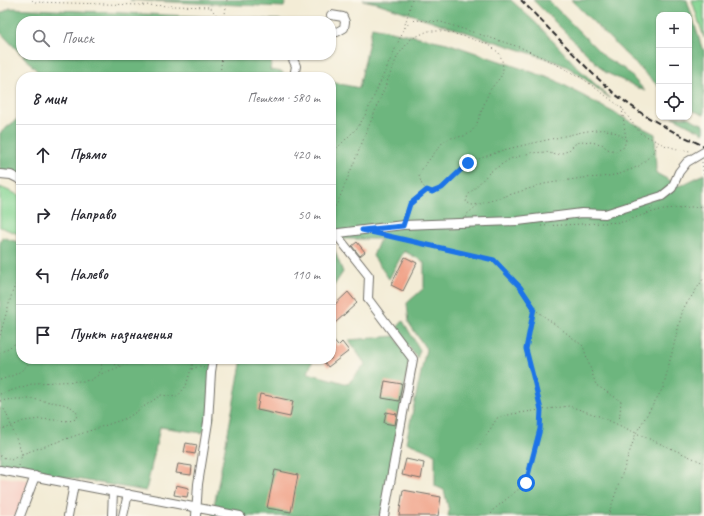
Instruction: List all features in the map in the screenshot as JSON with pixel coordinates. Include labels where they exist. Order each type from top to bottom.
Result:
[{"type":"street","points":[[331,15],[343,17],[345,22],[344,28],[336,32]]},
{"type":"street","points":[[293,60],[296,66],[295,72]]},
{"type":"street","points":[[336,233],[403,226],[518,221],[582,212],[605,214],[662,196],[672,188],[687,162],[703,152]]},
{"type":"street","points":[[0,174],[12,175],[16,177]]},
{"type":"street","points":[[336,237],[369,276],[368,299],[413,359],[384,516]]},
{"type":"street","points":[[196,516],[198,484],[208,422],[212,364]]},
{"type":"street","points":[[0,470],[240,516]]},
{"type":"street","points":[[20,516],[35,476]]},
{"type":"street","points":[[68,516],[74,484]]},
{"type":"street","points":[[113,491],[112,516],[124,513],[128,494]]},
{"type":"path","points":[[32,0],[34,2],[210,7],[217,16]]},
{"type":"path","points":[[225,16],[227,0]]},
{"type":"path","points":[[336,149],[358,127],[367,112],[404,29],[412,0]]},
{"type":"path","points":[[404,29],[410,22],[416,20],[441,22],[522,48],[554,62],[582,78],[622,108],[640,133],[664,145],[677,149],[703,152],[704,177]]},
{"type":"path","points":[[337,204],[398,55],[411,39],[428,31],[444,31],[488,44],[499,53],[502,60],[503,69],[502,75],[490,90],[476,126],[470,133],[464,136],[451,138],[443,142],[422,169],[420,176],[422,185],[427,190],[432,192],[442,188],[468,163],[503,150],[595,130],[612,130],[621,134],[626,140]]},
{"type":"path","points":[[220,72],[222,60]]},
{"type":"path","points":[[622,108],[626,140],[624,147],[617,151],[608,149],[602,144],[583,141],[575,144],[568,151],[556,154],[546,152],[530,153],[510,159],[490,172],[468,195],[466,202],[472,205],[480,204],[544,184],[582,178],[602,178],[620,174],[639,166],[644,162],[654,151],[658,145],[658,141]]},
{"type":"path","points":[[403,226],[410,204],[427,190]]},
{"type":"path","points":[[464,223],[466,215],[480,204]]},
{"type":"path","points":[[385,235],[494,260],[520,287],[534,308],[583,346],[596,385],[621,400],[619,424]]},
{"type":"path","points":[[608,516],[636,433],[663,388],[683,309],[704,278]]},
{"type":"path","points":[[0,335],[16,284]]},
{"type":"path","points":[[491,516],[492,511],[526,483],[540,429],[541,410],[526,349],[534,308]]},
{"type":"path","points":[[0,352],[16,343]]},
{"type":"path","points":[[0,380],[16,375],[28,364]]},
{"type":"path","points":[[98,375],[102,368],[101,364]]},
{"type":"path","points":[[116,364],[122,366],[126,364]]},
{"type":"path","points":[[0,394],[34,383],[91,380],[98,375],[126,364]]},
{"type":"path","points":[[0,456],[11,460],[22,454],[127,418],[161,395],[177,397],[186,386],[192,364]]},
{"type":"path","points":[[191,369],[200,366],[211,372]]},
{"type":"path","points":[[0,401],[32,398],[63,404],[73,408],[78,413],[76,419],[69,421],[40,419],[24,421],[0,429]]},
{"type":"path","points":[[478,449],[497,418],[512,414],[569,406],[619,424],[704,463]]},
{"type":"path","points":[[0,408],[5,410],[22,454],[17,473]]},
{"type":"shaded area","points":[[0,477],[29,480],[17,516],[0,516]]},
{"type":"green space","points":[[130,0],[286,0],[284,7]]},
{"type":"green space","points":[[363,0],[511,0],[538,25],[579,69],[610,98],[571,69],[551,60],[377,3]]},
{"type":"green space","points":[[533,0],[548,0],[606,58],[626,70],[645,91],[605,72]]},
{"type":"green space","points":[[571,0],[687,0],[691,12],[656,12],[656,84]]},
{"type":"green space","points":[[692,0],[704,0],[704,38]]},
{"type":"green space","points":[[10,8],[191,16],[16,16],[16,49],[0,32],[0,14]]},
{"type":"green space","points":[[692,16],[702,48],[704,50],[704,115],[692,110]]},
{"type":"green space","points":[[372,27],[447,43],[555,80],[655,134],[656,173],[680,186],[704,174],[704,516],[448,516],[449,511],[444,490],[435,486],[435,454],[406,442],[426,349],[409,323],[407,303],[424,288],[424,262],[404,251],[389,279],[373,256],[380,239],[336,239],[336,83],[359,88]]},
{"type":"green space","points":[[27,60],[272,60],[270,70],[283,72],[38,72]]},
{"type":"green space","points":[[692,119],[704,125],[704,133],[679,120]]},
{"type":"green space","points":[[16,120],[16,175],[0,171],[0,133]]},
{"type":"green space","points":[[0,187],[16,194],[16,233],[0,227]]},
{"type":"green space","points":[[2,237],[16,241],[16,364],[217,364],[213,368],[209,387],[215,397],[213,419],[202,433],[160,427],[146,491],[0,466],[0,244]]},
{"type":"green space","points":[[336,254],[343,272],[336,282]]},
{"type":"green space","points":[[403,321],[420,350],[417,358],[396,329]]},
{"type":"green space","points":[[395,336],[409,361],[382,516],[212,516],[241,364],[311,364],[308,373],[348,384],[365,364],[349,340]]},
{"type":"building","points":[[357,242],[365,252],[360,256],[352,246]]},
{"type":"building","points":[[405,257],[417,263],[403,291],[391,285]]},
{"type":"building","points":[[348,292],[357,303],[336,322],[336,303]]},
{"type":"building","points":[[342,342],[349,351],[336,361],[336,344],[338,346]]},
{"type":"building","points":[[385,381],[402,384],[399,401],[382,398]]},
{"type":"building","points":[[260,394],[293,401],[290,417],[257,410]]},
{"type":"building","points":[[386,412],[397,414],[395,425],[384,423]]},
{"type":"building","points":[[186,443],[197,445],[195,454],[184,452]]},
{"type":"building","points":[[406,459],[424,463],[421,479],[402,475]]},
{"type":"building","points":[[178,464],[192,466],[191,475],[176,473]]},
{"type":"building","points":[[275,470],[298,475],[291,512],[267,508]]},
{"type":"building","points":[[176,485],[189,488],[187,497],[174,495]]},
{"type":"building","points":[[403,490],[441,497],[438,516],[399,516]]},
{"type":"railway","points":[[521,0],[592,73],[616,95],[644,115],[676,133],[704,146]]},
{"type":"route","points":[[468,163],[442,188],[432,192],[427,190],[410,204],[403,226],[362,230],[494,260],[520,287],[534,308],[526,349],[541,410],[540,429],[526,483]]}]
